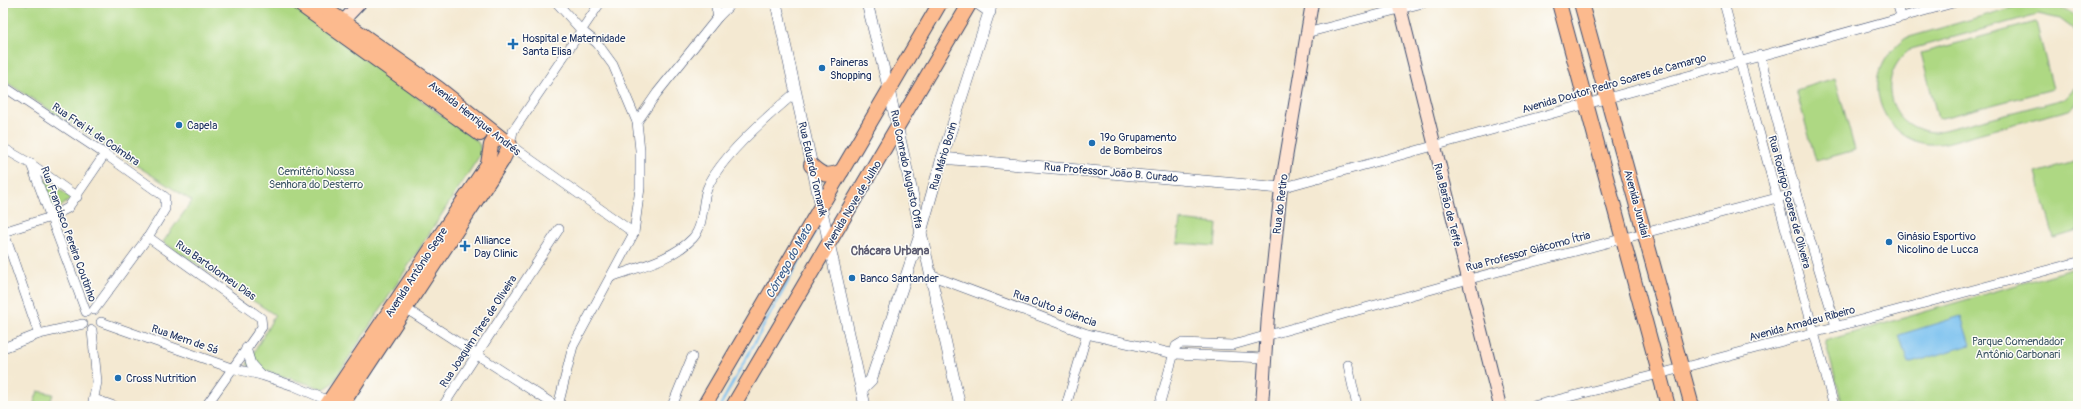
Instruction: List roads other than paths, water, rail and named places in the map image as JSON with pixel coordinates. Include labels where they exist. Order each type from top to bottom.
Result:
[{"type":"main road","name":"Avenida Henrique Andrés","points":[[298,3],[314,7],[436,94]]},
{"type":"main road","points":[[314,7],[336,23],[343,21],[360,3]]},
{"type":"main road","points":[[704,406],[822,211],[842,171],[940,3]]},
{"type":"main road","name":"Avenida Nove de Julho","points":[[733,406],[829,240],[898,127],[970,3]]},
{"type":"main road","name":"Rua do Retiro","points":[[1262,406],[1281,188],[1312,3]]},
{"type":"main road","name":"Avenida Jundiaí","points":[[1559,3],[1624,238],[1668,406]]},
{"type":"main road","name":"Avenida Jundiaí","points":[[1581,3],[1692,406]]},
{"type":"main road","name":"Rua Barão de Teffé","points":[[1400,6],[1433,145],[1500,406]]},
{"type":"main road","name":"Avenida Henrique Andrés","points":[[343,21],[436,94],[476,130],[494,140],[510,145]]},
{"type":"main road","name":"Avenida Antônio Segre","points":[[334,405],[488,164],[494,140]]},
{"type":"main road","name":"Avenida Antônio Segre","points":[[334,405],[405,308],[502,161],[510,145]]},
{"type":"main road","points":[[811,165],[820,174],[826,176],[842,171]]},
{"type":"street","points":[[405,308],[557,406],[573,346],[634,233],[640,188],[640,150],[637,122],[612,65],[597,42],[582,30],[556,3]]},
{"type":"street","points":[[510,145],[513,131],[600,3]]},
{"type":"street","points":[[715,3],[718,17]]},
{"type":"street","points":[[637,122],[657,93],[718,17],[732,3]]},
{"type":"street","name":"Rua Eduardo Tomanik","points":[[776,3],[865,406]]},
{"type":"street","name":"Rua Conrado Augusto Offa","points":[[867,3],[898,127],[960,406]]},
{"type":"street","name":"Rua Mário Borin","points":[[862,389],[871,380],[921,232],[942,158],[991,7],[977,3]]},
{"type":"street","points":[[1306,33],[1400,6],[1423,3]]},
{"type":"street","name":"Rua Rodrigo Soares de Oliveira","points":[[1724,3],[1776,199],[1834,406]]},
{"type":"street","points":[[1898,3],[1901,16]]},
{"type":"street","name":"Avenida Doutor Pedro Soares de Camargo","points":[[1281,188],[1433,145],[1587,104],[1740,60],[1953,3]]},
{"type":"street","name":"Rua Rodrigo Soares de Oliveira","points":[[1760,55],[1796,193],[1836,326]]},
{"type":"street","name":"Rua Frei H. de Coimbra","points":[[3,86],[105,154],[166,197],[165,209],[148,237]]},
{"type":"street","points":[[611,277],[669,256],[693,237],[703,213],[707,189],[722,164],[795,94]]},
{"type":"street","points":[[494,140],[513,131]]},
{"type":"street","name":"Avenida Henrique Andrés","points":[[510,145],[634,233]]},
{"type":"street","points":[[3,148],[31,164],[77,197]]},
{"type":"street","points":[[39,334],[3,232],[51,217],[68,208],[77,197],[105,154]]},
{"type":"street","name":"Rua Professor João B. Curado","points":[[942,158],[1281,188]]},
{"type":"street","name":"Rua Francisco Pereira Coutinho","points":[[31,164],[90,311]]},
{"type":"street","name":"Rua Professor Giácomo Ítria","points":[[1267,335],[1796,193]]},
{"type":"street","name":"Rua Joaquim Pires de Oliveira","points":[[443,406],[559,229]]},
{"type":"street","points":[[90,311],[101,316],[101,322],[98,327],[92,330],[86,328],[83,324],[82,317],[90,311],[148,237]]},
{"type":"street","name":"Rua Bartolomeu Dias","points":[[148,237],[261,318],[262,327],[246,348]]},
{"type":"street","name":"Avenida Amadeu Ribeiro","points":[[1533,406],[1659,374],[2078,262]]},
{"type":"street","name":"Rua Culto à Ciência","points":[[930,275],[1087,334],[1175,354],[1265,358]]},
{"type":"street","name":"Rua Mem de Sá","points":[[101,322],[232,368],[261,375],[334,405]]},
{"type":"street","points":[[3,348],[39,334],[83,324]]},
{"type":"street","points":[[92,330],[97,367],[97,382],[93,403],[114,406]]},
{"type":"street","points":[[1066,406],[1087,334]]},
{"type":"street","points":[[1159,406],[1175,354],[1176,346],[1181,343],[1233,345],[1267,335]]},
{"type":"street","points":[[206,406],[246,348]]},
{"type":"street","points":[[246,348],[251,364],[261,375]]},
{"type":"street","points":[[672,406],[692,357]]},
{"type":"street","points":[[1348,365],[1357,406]]},
{"type":"water","points":[[1961,316],[1970,345],[1908,364],[1899,335]]},
{"type":"waterway","name":"Córrego do Mato","points":[[720,406],[821,221]]},
{"type":"place","name":"Hospital e Maternidade Santa Elisa","points":[[513,44]]},
{"type":"place","name":"Paineras Shopping","points":[[822,68]]},
{"type":"place","name":"Capela","points":[[179,125]]},
{"type":"place","name":"19º Grupamento de Bombeiros","points":[[1092,143]]},
{"type":"place","name":"Ginásio Esportivo Nicolino de Lucca","points":[[1889,242]]},
{"type":"place","name":"Alliance Day Clinic","points":[[465,246]]},
{"type":"place","name":"Banco Santander","points":[[852,278]]},
{"type":"place","name":"Cross Nutrition","points":[[118,378]]},
{"type":"district","name":"Chácara Urbana","points":[[890,251]]},
{"type":"park label","name":"Cemitério Nossa Senhora do Desterro","points":[[316,177]]},
{"type":"park label","name":"Parque Comendador Antônio Carbonari","points":[[2018,347]]}]
